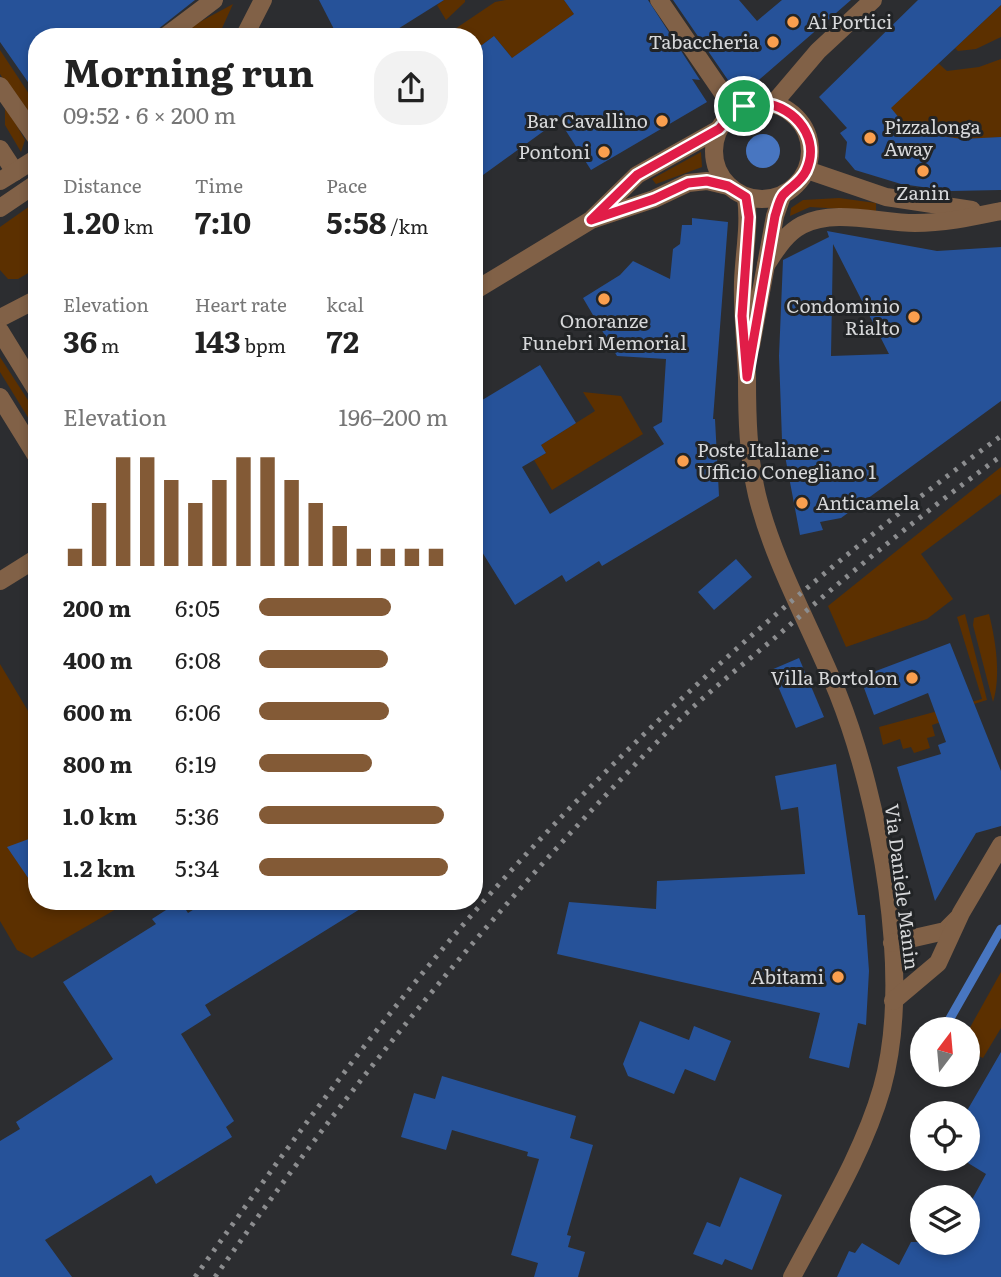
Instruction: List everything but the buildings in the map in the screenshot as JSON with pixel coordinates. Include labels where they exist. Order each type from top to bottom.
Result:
[{"type":"street","points":[[177,28],[215,0]]},
{"type":"street","points":[[659,0],[735,111]]},
{"type":"street","points":[[773,104],[818,51],[873,0]]},
{"type":"street","points":[[248,28],[260,5]]},
{"type":"street","points":[[0,86],[28,126]]},
{"type":"street","points":[[483,286],[591,220],[654,199],[688,183],[707,181],[728,186],[746,197],[771,199],[782,196],[792,189],[807,170],[810,152],[807,133],[790,112],[773,104],[753,104],[735,111],[719,129],[714,141],[715,165],[728,186]]},
{"type":"street","points":[[591,220],[637,175],[719,129]]},
{"type":"street","points":[[0,149],[7,177],[28,164]]},
{"type":"street","points":[[807,170],[886,197],[963,210],[1001,211]]},
{"type":"street","points":[[0,208],[28,189]]},
{"type":"street","name":"Via Daniele Manin","points":[[747,377],[766,265],[782,196]]},
{"type":"street","name":"Via Daniele Manin","points":[[746,197],[749,217],[742,316],[747,377],[746,415],[758,498],[782,565],[857,746],[879,842],[892,943],[893,1001],[883,1086],[872,1118],[792,1277]]},
{"type":"street","points":[[766,265],[785,236],[803,223],[828,218],[916,223],[961,220],[1001,211]]},
{"type":"street","points":[[0,318],[28,304]]},
{"type":"street","points":[[0,331],[28,376]]},
{"type":"street","points":[[0,397],[28,442]]},
{"type":"street","points":[[0,581],[28,564]]},
{"type":"street","points":[[893,1001],[938,963],[961,913],[1001,845]]},
{"type":"street","points":[[892,943],[945,931],[961,913]]},
{"type":"shaded area","points":[[444,0],[465,2],[446,20],[437,5]]},
{"type":"shaded area","points":[[564,0],[574,14],[513,59],[494,36],[483,44],[483,28],[456,28],[495,2]]},
{"type":"shaded area","points":[[233,4],[222,28],[189,28]]},
{"type":"shaded area","points":[[1001,5],[1001,37],[976,49],[958,51],[955,48]]},
{"type":"shaded area","points":[[0,50],[28,92],[28,116],[0,74]]},
{"type":"shaded area","points":[[1001,59],[1001,137],[953,139],[927,136],[908,129],[890,108],[938,63],[947,71],[979,67]]},
{"type":"shaded area","points":[[5,105],[25,140],[21,152],[5,125]]},
{"type":"shaded area","points":[[701,152],[702,167],[656,184],[652,179]]},
{"type":"shaded area","points":[[839,198],[876,203],[876,211],[810,207],[790,216],[791,208],[803,200]]},
{"type":"shaded area","points":[[28,207],[28,273],[18,279],[8,279],[0,270],[0,227]]},
{"type":"shaded area","points":[[0,357],[28,400],[28,417],[0,372]]},
{"type":"shaded area","points":[[583,392],[621,396],[643,434],[552,490],[534,460],[546,453],[541,445],[595,411]]},
{"type":"shaded area","points":[[1001,467],[1001,494],[921,554],[953,599],[927,619],[846,647],[828,606]]},
{"type":"shaded area","points":[[965,614],[987,700],[974,704],[968,713],[932,725],[935,736],[927,738],[930,748],[914,753],[911,747],[903,749],[900,739],[883,745],[879,727],[982,699],[957,617]]},
{"type":"shaded area","points":[[989,614],[997,659],[993,702],[973,625],[974,618]]},
{"type":"shaded area","points":[[0,664],[28,711],[28,910],[115,910],[32,958],[17,950],[0,921]]},
{"type":"shaded area","points":[[1001,972],[1001,1028],[983,1058],[980,1057],[980,1017],[976,1017]]},
{"type":"water","points":[[763,134],[775,139],[780,151],[775,163],[763,168],[751,163],[746,151],[751,139]]},
{"type":"waterway","points":[[951,1017],[1001,929]]},
{"type":"railway","points":[[483,903],[623,754],[744,642],[870,536],[1001,436]]},
{"type":"railway","points":[[215,1277],[320,1133],[430,994],[546,859],[607,794],[695,705],[888,543],[1001,456]]},
{"type":"railway","points":[[195,1277],[385,1020],[477,910]]},
{"type":"place","name":"Ai Portici","points":[[793,22]]},
{"type":"place","name":"Tabaccheria","points":[[773,42]]},
{"type":"place","name":"Bar Cavallino","points":[[662,121]]},
{"type":"place","name":"Pizzalonga Away","points":[[870,138]]},
{"type":"place","name":"Pontoni","points":[[604,152]]},
{"type":"place","name":"Zanin","points":[[923,171]]},
{"type":"place","name":"Onoranze Funebri Memorial","points":[[604,299]]},
{"type":"place","name":"Condominio Rialto","points":[[914,317]]},
{"type":"place","name":"Poste Italiane - Ufficio Conegliano 1","points":[[683,461]]},
{"type":"place","name":"Anticamela","points":[[802,503]]},
{"type":"place","name":"Villa Bortolon","points":[[912,678]]},
{"type":"place","name":"Abitami","points":[[838,977]]},
{"type":"route","points":[[763,103],[782,107],[803,125],[810,142],[807,170],[801,180],[782,196],[775,216],[747,377],[742,316],[749,217],[746,197],[728,186],[707,181],[688,183],[654,199],[591,220],[637,175],[719,129],[726,119],[744,106],[763,103]]}]
